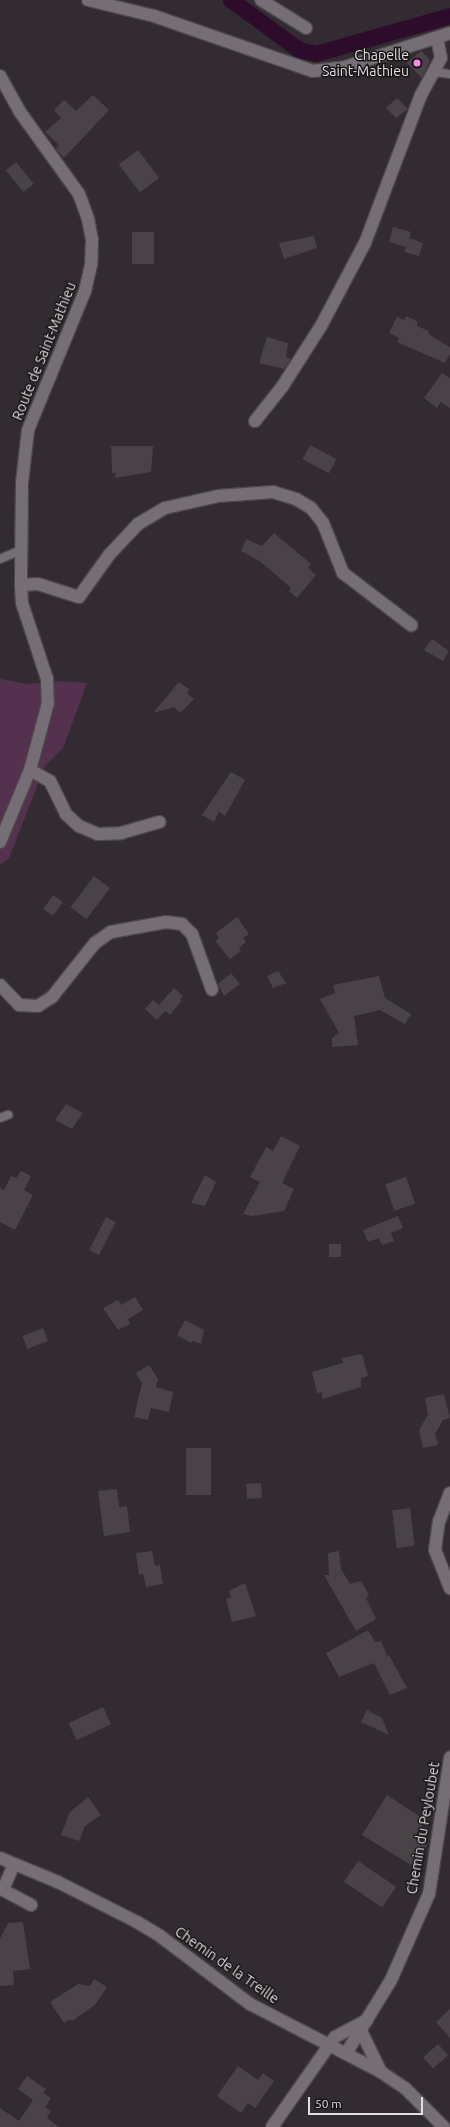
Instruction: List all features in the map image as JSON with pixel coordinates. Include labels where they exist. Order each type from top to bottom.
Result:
[{"type":"street","points":[[88,0],[154,16],[313,71],[346,67],[450,33]]},
{"type":"street","points":[[261,0],[306,28]]},
{"type":"street","points":[[255,421],[282,387],[321,326],[365,243],[421,95],[435,72],[441,58],[437,38]]},
{"type":"street","name":"Route de Saint-Mathieu","points":[[0,76],[20,112],[79,194],[88,219],[92,240],[91,265],[85,291],[28,430],[19,551],[22,603],[47,679],[48,703],[30,770],[0,842]]},
{"type":"street","points":[[21,585],[38,584],[80,597],[109,555],[138,524],[165,508],[218,496],[273,492],[296,498],[310,508],[323,523],[343,573],[411,625]]},
{"type":"street","points":[[30,770],[50,781],[70,818],[79,826],[98,834],[121,833],[160,822]]},
{"type":"street","points":[[0,985],[19,1005],[38,1006],[52,997],[95,943],[112,932],[166,922],[182,924],[192,934],[212,990]]},
{"type":"street","points":[[450,1493],[444,1522],[435,1550],[450,1588]]},
{"type":"street","name":"Chemin du Peyloubet","points":[[347,2052],[391,1980],[429,1894],[450,1758]]},
{"type":"street","name":"Chemin de la Treille","points":[[0,1858],[58,1882],[137,1922],[160,1936],[250,2004],[329,2045],[347,2052],[382,2072],[405,2088],[444,2127]]},
{"type":"street","points":[[14,1864],[3,1890],[31,1905]]},
{"type":"street","points":[[272,2127],[335,2037],[367,2020]]},
{"type":"street","points":[[361,2031],[382,2072]]},
{"type":"lane","points":[[435,72],[450,74]]},
{"type":"lane","points":[[0,559],[19,551]]},
{"type":"shaded area","points":[[0,679],[28,684],[58,681],[87,683],[63,748],[45,766],[9,858],[0,865]]},
{"type":"building","name":"Chapelle Saint-Mathieu","points":[[421,51],[430,60],[422,78],[407,63]]},
{"type":"building","points":[[93,95],[109,110],[64,158],[56,149],[59,145],[45,132],[61,118],[54,110],[64,100],[76,111]]},
{"type":"building","points":[[397,98],[408,109],[396,118],[386,108]]},
{"type":"building","points":[[138,150],[159,178],[140,192],[119,164]]},
{"type":"building","points":[[16,162],[34,184],[24,192],[6,170]]},
{"type":"building","points":[[393,227],[411,232],[408,243],[410,238],[423,243],[419,256],[404,252],[406,247],[389,242]]},
{"type":"building","points":[[132,232],[154,232],[154,264],[132,264]]},
{"type":"building","points":[[314,236],[317,248],[284,259],[279,243]]},
{"type":"building","points":[[406,316],[417,321],[417,326],[429,331],[428,334],[450,347],[450,354],[445,363],[397,342],[399,338],[389,333],[397,317],[404,320]]},
{"type":"building","points":[[267,337],[288,343],[286,357],[291,359],[284,369],[259,363]]},
{"type":"building","points":[[442,373],[450,378],[450,408],[441,402],[437,408],[424,398]]},
{"type":"building","points":[[310,445],[336,459],[329,473],[302,459]]},
{"type":"building","points":[[111,446],[153,446],[151,472],[115,478],[116,473],[112,473]]},
{"type":"building","points":[[274,533],[311,564],[308,568],[316,575],[297,598],[289,591],[291,588],[261,562],[241,551],[246,539],[262,546]]},
{"type":"building","points":[[432,639],[449,651],[443,661],[424,650]]},
{"type":"building","points":[[179,682],[189,689],[187,693],[194,699],[180,713],[174,707],[153,713]]},
{"type":"building","points":[[231,772],[245,780],[225,816],[219,812],[214,822],[202,815]]},
{"type":"building","points":[[94,876],[110,888],[87,919],[71,907]]},
{"type":"building","points":[[53,895],[63,902],[53,916],[43,909]]},
{"type":"building","points":[[237,917],[249,934],[243,938],[246,942],[239,948],[241,951],[230,959],[215,941],[219,938],[216,933]]},
{"type":"building","points":[[278,971],[286,983],[273,988],[267,976]]},
{"type":"building","points":[[231,973],[240,984],[224,996],[218,984]]},
{"type":"building","points":[[379,976],[385,998],[411,1014],[405,1024],[380,1010],[354,1016],[358,1045],[332,1047],[332,1038],[339,1033],[320,999],[335,993],[333,985]]},
{"type":"building","points":[[174,988],[183,996],[180,999],[182,1000],[170,1015],[165,1011],[157,1020],[145,1009],[153,1000],[159,1005]]},
{"type":"building","points":[[66,1104],[83,1113],[72,1129],[55,1120]]},
{"type":"building","points":[[281,1136],[300,1146],[282,1183],[294,1189],[284,1211],[252,1216],[243,1214],[260,1182],[250,1177],[266,1147],[273,1151]]},
{"type":"building","points":[[21,1171],[31,1176],[24,1190],[33,1195],[15,1230],[0,1222],[0,1188],[4,1190],[11,1176],[16,1178]]},
{"type":"building","points":[[205,1175],[216,1182],[205,1206],[191,1203]]},
{"type":"building","points":[[406,1177],[415,1203],[394,1211],[385,1184]]},
{"type":"building","points":[[398,1216],[403,1228],[391,1233],[394,1241],[382,1245],[379,1238],[368,1242],[363,1230]]},
{"type":"building","points":[[106,1217],[116,1222],[99,1255],[89,1250]]},
{"type":"building","points":[[329,1244],[341,1244],[341,1257],[329,1257]]},
{"type":"building","points":[[135,1297],[143,1310],[128,1319],[130,1324],[118,1330],[103,1308],[118,1300],[121,1305]]},
{"type":"building","points":[[185,1320],[204,1330],[201,1344],[193,1341],[191,1343],[177,1335]]},
{"type":"building","points":[[43,1328],[48,1341],[27,1349],[22,1336]]},
{"type":"building","points":[[362,1354],[368,1376],[361,1378],[361,1387],[322,1399],[322,1392],[317,1393],[312,1372],[343,1363],[341,1358]]},
{"type":"building","points":[[149,1365],[158,1379],[156,1387],[173,1392],[169,1412],[151,1408],[148,1420],[134,1417],[142,1383],[136,1373]]},
{"type":"building","points":[[444,1394],[450,1418],[443,1420],[435,1434],[438,1445],[423,1448],[419,1430],[428,1415],[425,1398]]},
{"type":"building","points":[[186,1448],[211,1448],[211,1495],[186,1495]]},
{"type":"building","points":[[261,1483],[262,1498],[247,1499],[246,1484]]},
{"type":"building","points":[[117,1489],[119,1507],[127,1506],[130,1532],[104,1536],[98,1491]]},
{"type":"building","points":[[410,1508],[415,1546],[397,1548],[392,1510]]},
{"type":"building","points":[[152,1551],[155,1566],[160,1565],[163,1584],[146,1587],[143,1574],[139,1575],[136,1553]]},
{"type":"building","points":[[339,1551],[341,1569],[350,1584],[361,1581],[369,1595],[366,1598],[376,1619],[356,1631],[324,1575],[329,1575],[328,1553]]},
{"type":"building","points":[[245,1583],[256,1616],[232,1622],[226,1599],[231,1597],[229,1591]]},
{"type":"building","points":[[368,1630],[375,1642],[381,1641],[387,1656],[389,1655],[407,1688],[390,1695],[374,1663],[339,1677],[326,1653]]},
{"type":"building","points":[[103,1707],[111,1724],[77,1740],[69,1723]]},
{"type":"building","points":[[367,1710],[382,1718],[389,1735],[361,1722]]},
{"type":"building","points":[[387,1795],[425,1820],[415,1837],[427,1846],[416,1868],[362,1835]]},
{"type":"building","points":[[88,1797],[101,1815],[85,1826],[79,1841],[61,1835],[70,1812]]},
{"type":"building","points":[[358,1861],[396,1887],[382,1907],[344,1882]]},
{"type":"building","points":[[23,1922],[30,1969],[13,1971],[14,1985],[0,1986],[0,1939],[8,1923]]},
{"type":"building","points":[[94,1979],[107,1987],[95,2005],[72,2021],[70,2019],[64,2023],[50,2002],[78,1984],[90,1986]]},
{"type":"building","points":[[450,2009],[450,2038],[436,2022]]},
{"type":"building","points":[[438,2044],[448,2055],[433,2069],[423,2057]]},
{"type":"building","points":[[238,2066],[258,2080],[263,2073],[274,2081],[255,2108],[248,2103],[241,2113],[217,2096]]},
{"type":"building","points":[[27,2076],[46,2089],[43,2093],[51,2098],[45,2107],[51,2111],[47,2118],[59,2127],[0,2127],[0,2108],[19,2121],[33,2100],[18,2089]]},
{"type":"waterway","points":[[231,0],[299,50],[316,54],[450,16]]},
{"type":"place","name":"Chapelle Saint-Mathieu","points":[[417,63]]}]
